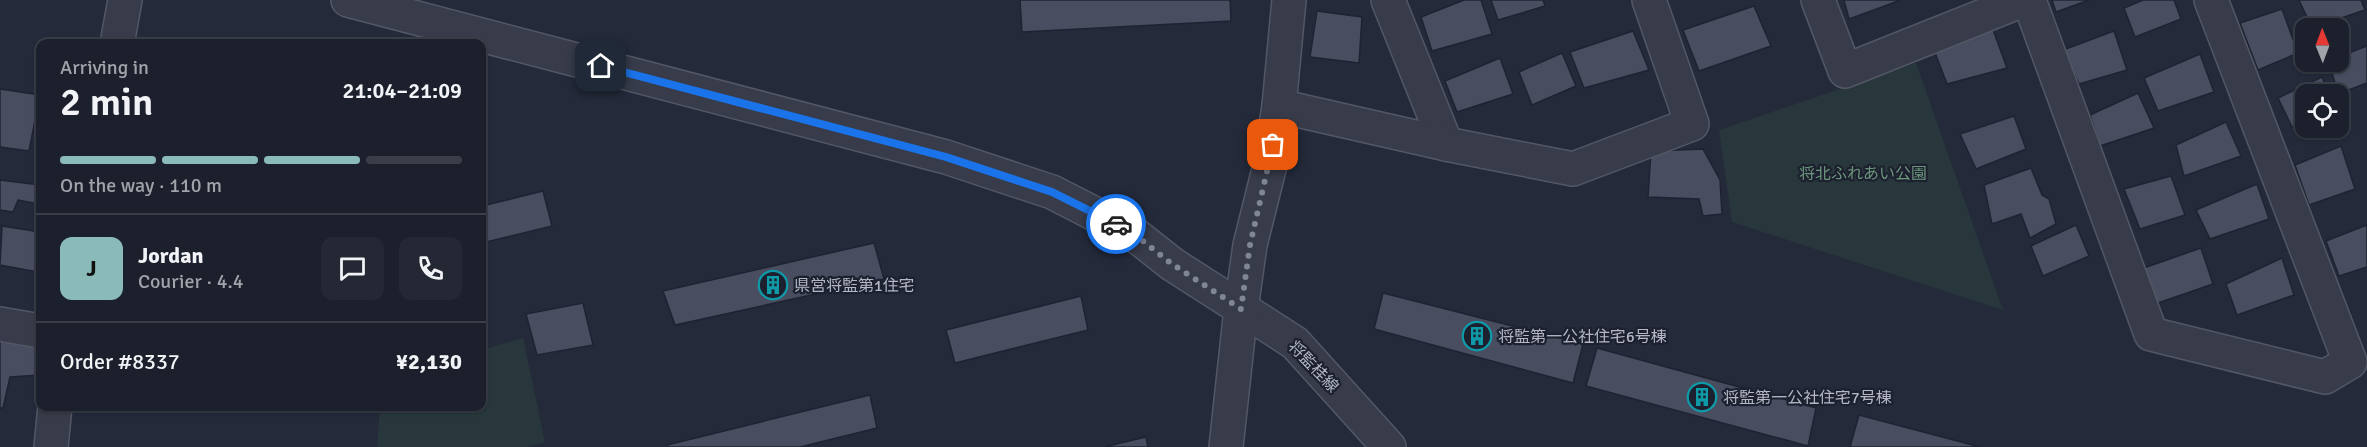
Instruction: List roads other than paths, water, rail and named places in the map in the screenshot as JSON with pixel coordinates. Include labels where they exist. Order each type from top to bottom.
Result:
[{"type":"street","points":[[118,39],[125,0]]},
{"type":"street","name":"将監桂線","points":[[348,0],[946,157],[1052,192],[1134,234],[1172,264],[1295,343],[1389,447]]},
{"type":"street","points":[[1226,447],[1250,245],[1270,165],[1279,106],[1289,0]]},
{"type":"street","points":[[1388,0],[1446,144]]},
{"type":"street","points":[[1279,106],[1446,144],[1573,169],[1692,124],[1649,0]]},
{"type":"street","points":[[1818,0],[1845,71],[2023,0]]},
{"type":"street","points":[[2030,0],[2151,334],[2325,377],[2358,354],[2214,1]]},
{"type":"street","points":[[0,324],[36,330]]},
{"type":"street","points":[[51,447],[55,411]]},
{"type":"place","name":"県営将監第1住宅","points":[[773,285]]},
{"type":"place","name":"将監第一公社住宅6号棟","points":[[1477,336]]},
{"type":"place","name":"将監第一公社住宅7号棟","points":[[1702,397]]},
{"type":"park label","name":"将北ふれあい公園","points":[[1863,173]]}]
